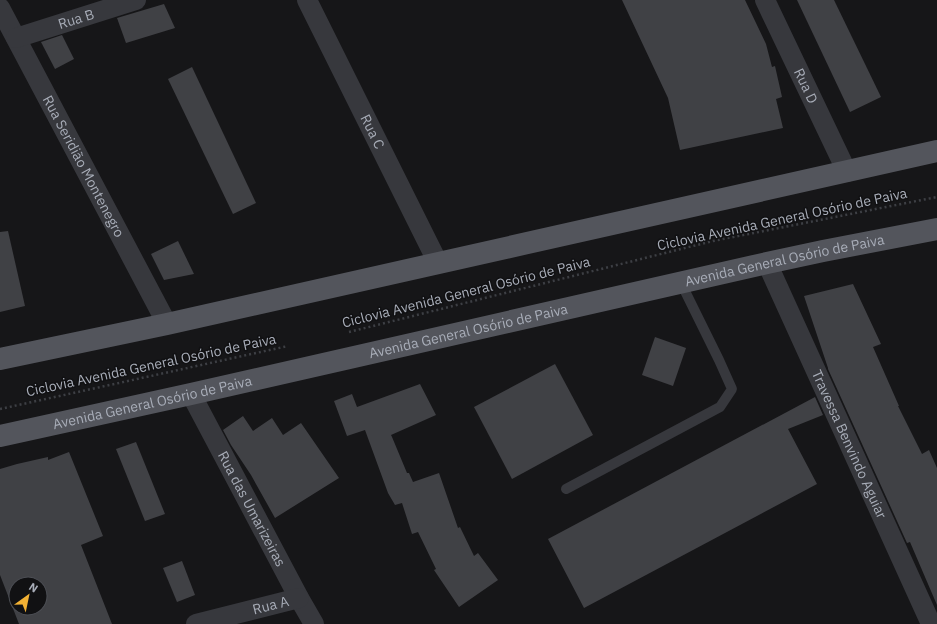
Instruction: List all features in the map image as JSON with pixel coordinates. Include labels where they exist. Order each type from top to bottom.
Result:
[{"type":"main road","points":[[0,358],[167,324],[937,152]]},
{"type":"main road","name":"Avenida General Osório de Paiva","points":[[0,436],[823,251],[937,229]]},
{"type":"street","name":"Rua B","points":[[16,38],[136,0]]},
{"type":"street","name":"Rua C","points":[[307,0],[438,263]]},
{"type":"street","name":"Rua D","points":[[765,0],[847,172]]},
{"type":"street","name":"Rua Seridião Montenegro","points":[[0,8],[167,324]]},
{"type":"street","name":"Travessa Benvindo Aguiar","points":[[767,264],[931,624]]},
{"type":"street","name":"Rua das Umarizeiras","points":[[191,394],[314,624]]},
{"type":"street","name":"Rua A","points":[[196,624],[299,598]]},
{"type":"lane","points":[[566,489],[720,407],[732,389],[681,284]]},
{"type":"path","name":"Ciclovia Avenida General Osório de Paiva","points":[[344,333],[713,241],[937,197]]},
{"type":"path","name":"Ciclovia Avenida General Osório de Paiva","points":[[0,409],[290,345]]},
{"type":"building","points":[[622,0],[745,0],[766,44],[772,67],[775,66],[782,97],[776,99],[783,128],[680,150],[668,98]]},
{"type":"building","points":[[797,0],[834,0],[881,97],[850,112]]},
{"type":"building","points":[[164,4],[175,28],[126,43],[117,18]]},
{"type":"building","points":[[62,35],[74,59],[55,69],[41,42]]},
{"type":"building","points":[[192,67],[256,203],[233,214],[168,79]]},
{"type":"building","points":[[8,231],[25,306],[0,312],[0,232]]},
{"type":"building","points":[[178,241],[194,274],[164,280],[151,254]]},
{"type":"building","points":[[853,284],[881,344],[873,347],[898,406],[922,454],[929,450],[937,468],[937,605],[910,542],[907,543],[828,369],[804,296]]},
{"type":"building","points":[[655,337],[686,348],[673,386],[642,375]]},
{"type":"building","points":[[555,364],[593,435],[512,479],[474,407]]},
{"type":"building","points":[[420,384],[436,415],[391,435],[407,473],[409,473],[413,482],[439,473],[458,528],[460,527],[474,556],[478,553],[498,580],[459,607],[434,570],[436,569],[418,532],[412,534],[402,503],[395,505],[388,493],[365,430],[347,436],[334,401],[352,394],[357,407]]},
{"type":"building","points":[[815,397],[823,415],[788,429],[817,484],[584,608],[548,539]]},
{"type":"building","points":[[243,416],[253,431],[272,418],[283,435],[301,423],[339,478],[275,518],[251,475],[223,430]]},
{"type":"building","points":[[136,442],[165,514],[145,521],[116,449]]},
{"type":"building","points":[[69,452],[103,536],[81,545],[112,624],[19,624],[16,616],[48,616],[48,576],[8,576],[8,596],[0,575],[0,469],[48,457],[48,460]]},
{"type":"building","points":[[182,561],[195,595],[177,602],[163,568]]}]
